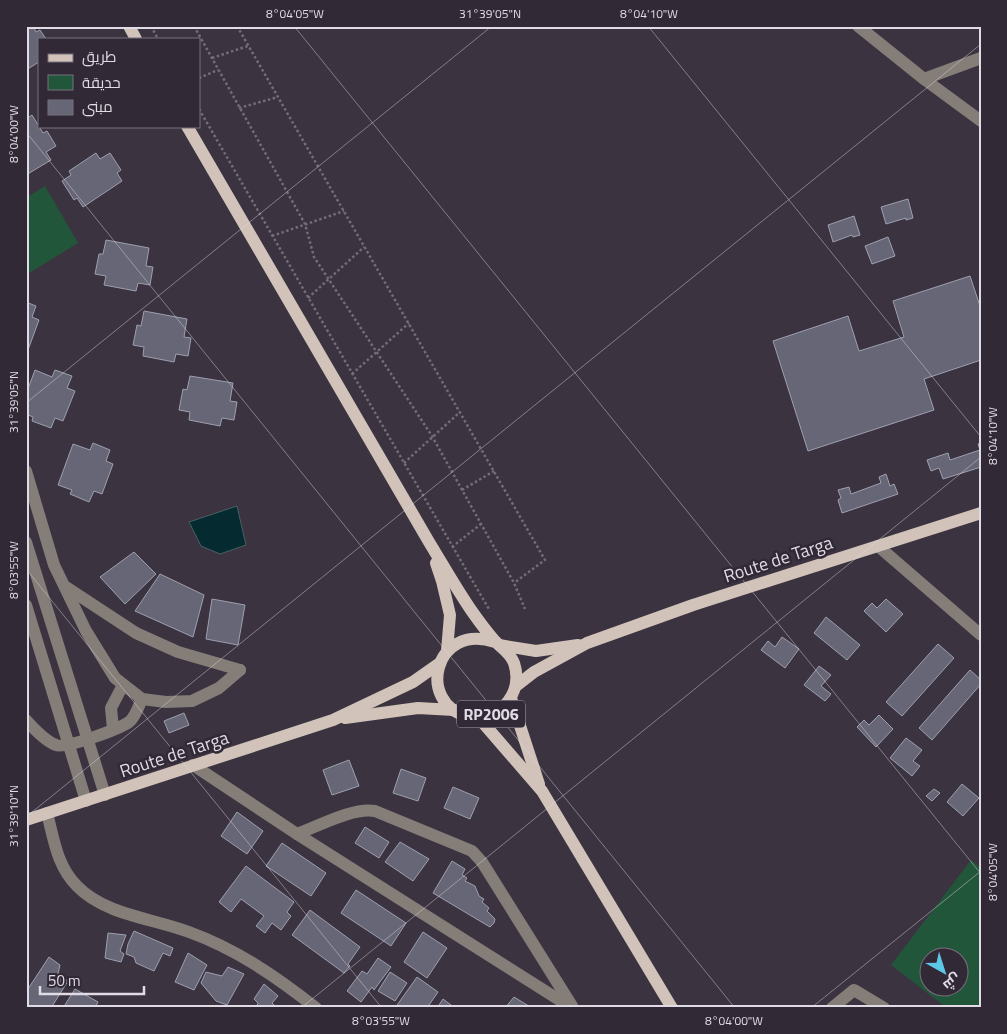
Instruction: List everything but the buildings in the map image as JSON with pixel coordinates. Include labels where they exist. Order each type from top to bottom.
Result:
[{"type":"main road","points":[[129,26],[135,38]]},
{"type":"main road","points":[[188,128],[429,542],[471,609],[497,643]]},
{"type":"main road","name":"Route de Targa","points":[[516,686],[534,672],[588,643],[693,605],[981,513]]},
{"type":"main road","points":[[429,542],[442,581],[450,615],[447,652]]},
{"type":"main road","name":"RP2006","points":[[469,638],[482,638],[497,643],[506,650],[513,660],[516,686],[511,698],[502,708],[491,714],[478,717],[466,716],[454,710],[444,701],[439,689],[437,676],[440,663],[447,652],[457,643],[469,638]]},
{"type":"main road","name":"Route de Targa","points":[[497,643],[536,651],[588,643]]},
{"type":"main road","name":"Route de Targa","points":[[26,820],[333,720],[413,682],[440,663]]},
{"type":"main road","points":[[511,698],[542,791]]},
{"type":"main road","name":"Route de Targa","points":[[333,720],[418,708],[454,710]]},
{"type":"main road","points":[[478,717],[542,791],[672,1008]]},
{"type":"street","points":[[858,26],[924,79],[981,121]]},
{"type":"street","points":[[924,79],[981,58]]},
{"type":"street","points":[[26,471],[54,566],[86,631],[115,678],[142,699],[166,702],[192,701],[219,688],[240,670],[178,652],[136,633],[64,586]]},
{"type":"street","points":[[26,542],[105,795]]},
{"type":"street","points":[[878,546],[981,635]]},
{"type":"street","points":[[26,604],[86,801]]},
{"type":"street","points":[[112,729],[111,708],[123,685]]},
{"type":"street","points":[[26,720],[57,746],[69,745],[130,722],[142,699]]},
{"type":"street","points":[[193,766],[573,1008]]},
{"type":"street","points":[[297,834],[356,812],[367,810],[375,811],[472,851],[482,862],[573,1008]]},
{"type":"street","points":[[47,813],[58,859],[78,888],[100,903],[188,931],[253,962],[316,1008]]},
{"type":"street","points":[[832,1008],[854,990],[884,1008]]},
{"type":"path","points":[[151,26],[157,38]]},
{"type":"path","points":[[194,26],[305,224],[314,257],[432,436],[514,583],[525,609]]},
{"type":"path","points":[[237,26],[545,560],[514,583]]},
{"type":"path","points":[[212,58],[248,46]]},
{"type":"path","points":[[200,78],[218,70]]},
{"type":"path","points":[[239,108],[278,97]]},
{"type":"path","points":[[200,111],[490,611]]},
{"type":"path","points":[[272,236],[344,211]]},
{"type":"path","points":[[308,298],[329,281],[364,247]]},
{"type":"path","points":[[352,374],[409,323]]},
{"type":"path","points":[[404,463],[460,412]]},
{"type":"path","points":[[462,490],[494,471]]},
{"type":"path","points":[[452,547],[481,524]]},
{"type":"green space","points":[[45,186],[78,243],[26,275],[26,198]]},
{"type":"green space","points":[[971,860],[981,868],[981,1008],[947,1008],[931,996],[970,996],[970,946],[920,946],[920,987],[891,965]]},
{"type":"shaded area","points":[[237,506],[246,545],[220,554],[201,546],[189,522]]}]
